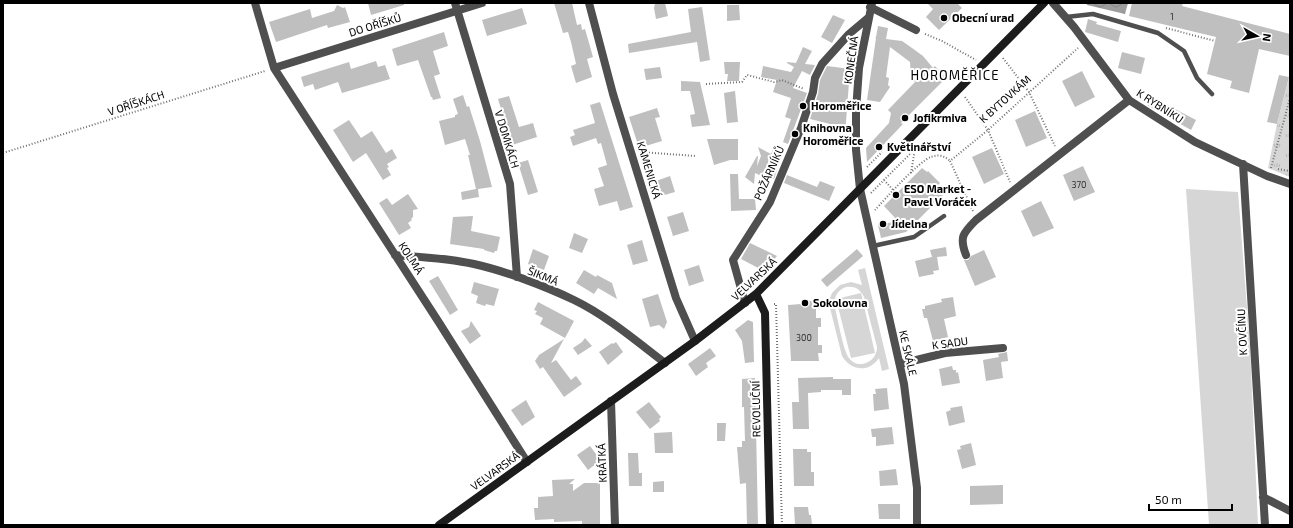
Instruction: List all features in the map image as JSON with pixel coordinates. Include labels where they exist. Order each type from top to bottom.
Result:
[{"type":"main road","name":"VELVARSKÁ","points":[[440,525],[665,363],[756,294],[1044,3]]},
{"type":"main road","name":"REVOLUČNÍ","points":[[756,294],[765,313],[770,525]]},
{"type":"street","name":"KOLMÁ","points":[[255,3],[274,68],[527,462]]},
{"type":"street","name":"DO OŘÍŠKŮ","points":[[274,68],[457,7],[482,3]]},
{"type":"street","name":"KAMENICKÁ","points":[[589,3],[613,94],[632,151],[676,298],[695,341]]},
{"type":"street","name":"K RYBNÍKU","points":[[1053,3],[1085,41],[1129,100],[1195,142],[1267,176],[1290,184]]},
{"type":"street","name":"KONEČNÁ","points":[[860,189],[856,150],[856,111],[859,68],[871,5]]},
{"type":"street","points":[[871,5],[916,30]]},
{"type":"street","name":"V DOMKÁCH","points":[[457,7],[510,184],[517,277]]},
{"type":"street","name":"POŽÁRNÍKŮ","points":[[745,303],[733,260],[770,202],[801,128],[815,78],[822,64],[849,34],[868,18]]},
{"type":"street","points":[[966,255],[961,243],[964,232],[976,220],[1129,100]]},
{"type":"street","name":"K OVČÍNU","points":[[1243,164],[1265,525]]},
{"type":"street","name":"KE SKÁLE","points":[[860,189],[904,384],[917,488],[917,525]]},
{"type":"street","name":"ŠIKMÁ","points":[[395,255],[434,258],[474,264],[517,277],[575,301],[611,322],[665,363]]},
{"type":"street","name":"K SADU","points":[[900,364],[945,353],[1003,348]]},
{"type":"street","name":"KRÁTKÁ","points":[[611,401],[615,525]]},
{"type":"street","points":[[1264,497],[1290,511]]},
{"type":"lane","points":[[1066,17],[1093,14],[1158,33],[1184,51],[1197,78],[1212,94]]},
{"type":"lane","points":[[872,246],[914,237],[944,216]]},
{"type":"path","points":[[916,30],[942,41],[984,64]]},
{"type":"path","name":"K BYTOVKÁM","points":[[950,161],[988,130],[1085,41]]},
{"type":"path","points":[[998,63],[1003,58],[1029,92],[1059,155]]},
{"type":"path","name":"V OŘÍŠKÁCH","points":[[3,153],[274,68]]},
{"type":"path","points":[[706,84],[742,82],[747,75],[774,82],[782,80],[812,92]]},
{"type":"path","points":[[970,92],[965,97],[988,130],[1014,190]]},
{"type":"path","points":[[1267,176],[1271,167],[1290,98]]},
{"type":"path","points":[[872,199],[871,194],[915,148],[912,173]]},
{"type":"path","points":[[632,151],[696,156]]},
{"type":"path","points":[[873,205],[874,211],[919,165],[930,157],[940,155],[948,158],[950,161],[976,220]]},
{"type":"path","points":[[1271,167],[1290,171]]},
{"type":"path","points":[[884,180],[894,191]]},
{"type":"path","points":[[774,304],[776,304],[782,525]]},
{"type":"green space","points":[[1290,74],[1290,177],[1268,168],[1277,124]]},
{"type":"green space","points":[[1186,189],[1238,192],[1250,347],[1258,525],[1209,525]]},
{"type":"green space","points":[[865,268],[889,369],[882,371],[879,358],[870,366],[860,368],[850,365],[842,356],[829,304],[832,293],[840,285],[851,282],[862,285],[858,270]],"holes":[[[849,287],[857,289],[864,297],[877,347],[876,354],[873,358],[863,364],[853,362],[847,354],[842,340],[834,304],[836,295],[839,291]]]},
{"type":"green space","points":[[861,293],[875,353],[851,358],[836,299]]},
{"type":"water","points":[[1086,3],[1128,3],[1125,14],[1087,5]]},
{"type":"building","points":[[368,3],[404,3],[404,5],[371,15]]},
{"type":"building","points":[[554,3],[572,3],[577,25],[581,24],[582,30],[585,29],[593,57],[587,59],[592,77],[576,83],[571,66],[576,64],[571,42],[568,32],[563,33]]},
{"type":"building","points":[[655,3],[665,3],[668,16],[656,19],[654,8]]},
{"type":"building","points":[[927,3],[957,3],[962,8],[939,30],[926,17],[933,9]]},
{"type":"building","points":[[1132,3],[1183,3],[1182,6],[1290,34],[1290,56],[1259,49],[1249,93],[1230,88],[1232,81],[1207,74],[1216,37],[1129,16]]},
{"type":"building","points":[[337,5],[343,8],[345,7],[350,22],[328,28],[327,25],[276,42],[269,22],[310,9],[312,18],[334,11]]},
{"type":"building","points":[[727,5],[739,5],[740,20],[727,21]]},
{"type":"building","points":[[702,7],[710,60],[700,62],[697,42],[629,53],[628,44],[691,32],[688,9]]},
{"type":"building","points":[[522,8],[527,24],[487,36],[482,20]]},
{"type":"building","points":[[833,15],[845,20],[832,43],[821,37]]},
{"type":"building","points":[[1088,19],[1097,22],[1096,24],[1121,31],[1118,42],[1085,32]]},
{"type":"building","points":[[878,26],[888,28],[886,39],[902,41],[923,56],[933,68],[935,66],[946,78],[901,123],[903,124],[867,162],[866,148],[889,123],[891,113],[888,110],[915,82],[911,77],[910,62],[890,47],[886,77],[889,78],[888,85],[890,87],[880,102],[867,100],[875,37]]},
{"type":"building","points":[[444,32],[448,46],[433,51],[440,74],[434,76],[441,98],[433,100],[418,60],[397,66],[392,49]]},
{"type":"building","points":[[803,47],[812,51],[805,64],[815,65],[810,75],[802,71],[793,88],[807,93],[788,144],[783,142],[791,119],[785,117],[791,98],[773,92],[777,80],[761,77],[763,66],[791,72],[794,67],[787,62],[796,63]]},
{"type":"building","points":[[1122,52],[1145,58],[1141,74],[1118,68]]},
{"type":"building","points":[[376,61],[378,67],[385,65],[390,79],[342,93],[338,82],[315,90],[313,84],[304,87],[301,77],[349,62],[351,69]]},
{"type":"building","points":[[724,62],[740,62],[739,81],[727,81],[728,74],[725,74]]},
{"type":"building","points":[[827,66],[850,69],[845,135],[833,133],[834,125],[810,119],[818,94],[820,80]]},
{"type":"building","points":[[660,67],[662,78],[646,80],[644,69]]},
{"type":"building","points":[[1082,71],[1095,97],[1075,107],[1062,81]]},
{"type":"building","points":[[1279,75],[1289,77],[1277,124],[1267,122]]},
{"type":"building","points":[[681,81],[700,82],[710,125],[692,127],[690,115],[695,114],[690,91],[681,91]]},
{"type":"building","points":[[735,91],[738,122],[727,123],[724,93]]},
{"type":"building","points":[[463,95],[467,107],[469,106],[492,187],[478,189],[479,197],[462,200],[461,192],[476,189],[468,155],[470,155],[465,139],[445,145],[439,121],[455,117],[455,115],[458,114],[453,99]]},
{"type":"building","points":[[509,96],[519,127],[533,123],[537,137],[512,145],[498,99]]},
{"type":"building","points":[[1152,97],[1196,120],[1191,130],[1147,105]]},
{"type":"building","points":[[600,102],[633,207],[620,211],[617,201],[599,206],[594,189],[604,186],[598,168],[607,165],[601,143],[598,144],[596,138],[573,146],[570,137],[575,135],[573,130],[595,123],[590,105]]},
{"type":"building","points":[[657,108],[660,117],[655,118],[662,141],[639,148],[629,117]]},
{"type":"building","points":[[1035,111],[1047,138],[1026,147],[1015,120]]},
{"type":"building","points":[[349,120],[361,138],[372,131],[386,153],[392,149],[397,158],[387,164],[389,167],[387,168],[391,175],[383,180],[366,153],[353,162],[333,130]]},
{"type":"building","points":[[707,139],[738,139],[738,160],[730,160],[714,165]]},
{"type":"building","points":[[758,147],[771,154],[773,149],[783,154],[774,179],[771,178],[770,180],[755,173],[754,184],[745,177],[758,156],[757,166],[761,156]]},
{"type":"building","points":[[992,148],[1004,174],[984,184],[972,157]]},
{"type":"building","points":[[528,160],[538,192],[528,195],[518,163]]},
{"type":"building","points":[[1083,166],[1095,192],[1074,201],[1063,175]]},
{"type":"building","points":[[922,168],[927,172],[928,171],[940,183],[936,187],[943,195],[906,232],[881,238],[878,225],[898,221],[884,206]]},
{"type":"building","points":[[730,174],[738,174],[739,199],[755,199],[756,210],[731,211]]},
{"type":"building","points":[[787,175],[817,187],[820,181],[835,187],[829,201],[784,183]]},
{"type":"building","points":[[670,176],[675,192],[661,196],[656,181]]},
{"type":"building","points":[[408,194],[418,209],[413,210],[412,220],[408,223],[411,228],[399,235],[379,203],[387,198],[392,205]]},
{"type":"building","points":[[1041,201],[1054,228],[1033,237],[1021,211]]},
{"type":"building","points":[[683,212],[689,231],[673,236],[667,217]]},
{"type":"building","points":[[473,216],[471,231],[500,237],[497,251],[494,253],[484,249],[450,244],[453,217]]},
{"type":"building","points":[[574,233],[588,239],[582,253],[569,248]]},
{"type":"building","points":[[642,240],[648,261],[633,265],[627,245]]},
{"type":"building","points":[[750,243],[777,256],[764,271],[741,259]]},
{"type":"building","points":[[946,247],[947,256],[937,257],[939,270],[933,271],[934,274],[919,277],[915,261],[932,257],[930,250]]},
{"type":"building","points":[[533,249],[549,256],[544,270],[528,264]]},
{"type":"building","points":[[857,249],[863,256],[827,287],[821,280]]},
{"type":"building","points":[[984,250],[996,277],[975,286],[964,260],[968,260],[971,256]]},
{"type":"building","points":[[699,265],[704,281],[689,286],[684,270]]},
{"type":"building","points":[[584,270],[596,277],[597,275],[612,283],[617,299],[598,288],[594,294],[576,283]]},
{"type":"building","points":[[438,276],[458,310],[450,315],[429,281]]},
{"type":"building","points":[[474,282],[499,289],[494,306],[486,304],[485,306],[476,303],[478,296],[471,293]]},
{"type":"building","points":[[658,294],[667,322],[664,329],[659,325],[650,327],[642,299]]},
{"type":"building","points":[[953,297],[956,316],[944,319],[948,337],[933,341],[927,318],[924,318],[922,309],[925,309],[925,306],[942,302],[941,299]]},
{"type":"building","points":[[801,301],[816,301],[816,318],[821,318],[821,327],[818,327],[818,345],[822,345],[822,353],[818,353],[819,361],[791,361],[788,305],[801,304]]},
{"type":"building","points":[[538,302],[574,321],[565,338],[540,324],[543,318],[535,314],[537,311],[534,310]]},
{"type":"building","points":[[748,320],[753,322],[754,362],[745,363],[742,341],[735,330]]},
{"type":"building","points":[[471,321],[481,336],[470,344],[461,331],[469,327]]},
{"type":"building","points":[[585,338],[592,346],[578,355],[573,348]]},
{"type":"building","points":[[564,339],[551,363],[556,360],[571,380],[576,376],[582,384],[564,397],[543,367],[540,369],[535,361],[539,355]]},
{"type":"building","points":[[616,342],[623,352],[608,365],[599,352]]},
{"type":"building","points":[[710,348],[716,356],[706,363],[708,367],[696,376],[688,364]]},
{"type":"building","points":[[1007,352],[1008,361],[1001,362],[1003,378],[986,381],[983,360],[999,357],[998,354]]},
{"type":"building","points":[[952,366],[953,370],[956,370],[956,373],[958,372],[960,383],[942,386],[939,369]]},
{"type":"building","points":[[833,377],[833,379],[851,379],[851,395],[842,395],[842,390],[821,390],[821,392],[808,393],[809,429],[793,429],[792,402],[799,402],[798,378]]},
{"type":"building","points":[[755,378],[758,525],[747,525],[746,483],[740,484],[737,447],[742,447],[742,441],[745,441],[744,407],[742,407],[742,379]]},
{"type":"building","points":[[887,388],[889,409],[874,411],[873,394],[876,394],[875,389]]},
{"type":"building","points":[[526,400],[535,417],[522,426],[511,410]]},
{"type":"building","points":[[649,402],[661,417],[659,419],[660,421],[650,429],[636,412]]},
{"type":"building","points":[[962,406],[965,422],[949,426],[946,412],[951,410],[950,408]]},
{"type":"building","points":[[717,423],[726,423],[725,441],[717,441]]},
{"type":"building","points":[[892,427],[894,444],[876,446],[876,437],[872,437],[871,429]]},
{"type":"building","points":[[672,432],[673,453],[655,453],[654,433]]},
{"type":"building","points":[[971,443],[976,465],[962,469],[957,450],[961,449],[960,446]]},
{"type":"building","points":[[590,446],[599,458],[595,461],[597,463],[588,470],[577,455]]},
{"type":"building","points":[[793,449],[807,449],[807,452],[811,452],[811,472],[814,472],[814,486],[794,486]]},
{"type":"building","points":[[628,453],[638,453],[639,473],[642,473],[642,486],[629,486]]},
{"type":"building","points":[[896,469],[898,485],[880,486],[879,471]]},
{"type":"building","points":[[575,479],[569,484],[573,484],[573,491],[584,483],[600,483],[600,525],[582,525],[582,521],[554,522],[554,519],[535,520],[534,508],[538,508],[538,497],[553,496],[552,480]]},
{"type":"building","points":[[664,481],[664,492],[653,492],[653,482]]},
{"type":"building","points":[[1003,485],[1003,504],[970,505],[970,486]]},
{"type":"building","points":[[878,504],[900,504],[900,519],[879,519]]},
{"type":"building","points":[[794,507],[808,507],[812,525],[795,525]]},
{"type":"place","name":"Obecní urad","points":[[944,18]]},
{"type":"place","name":"Horoměřice","points":[[803,106]]},
{"type":"place","name":"Jofikrmiva","points":[[905,118]]},
{"type":"place","name":"Knihovna Horoměřice","points":[[795,134]]},
{"type":"place","name":"Květinářství","points":[[879,147]]},
{"type":"place","name":"ESO Market - Pavel Voráček","points":[[896,195]]},
{"type":"place","name":"Jídelna","points":[[883,224]]},
{"type":"place","name":"Sokolovna","points":[[805,303]]},
{"type":"district","name":"HOROMĚŘICE","points":[[955,75]]}]
